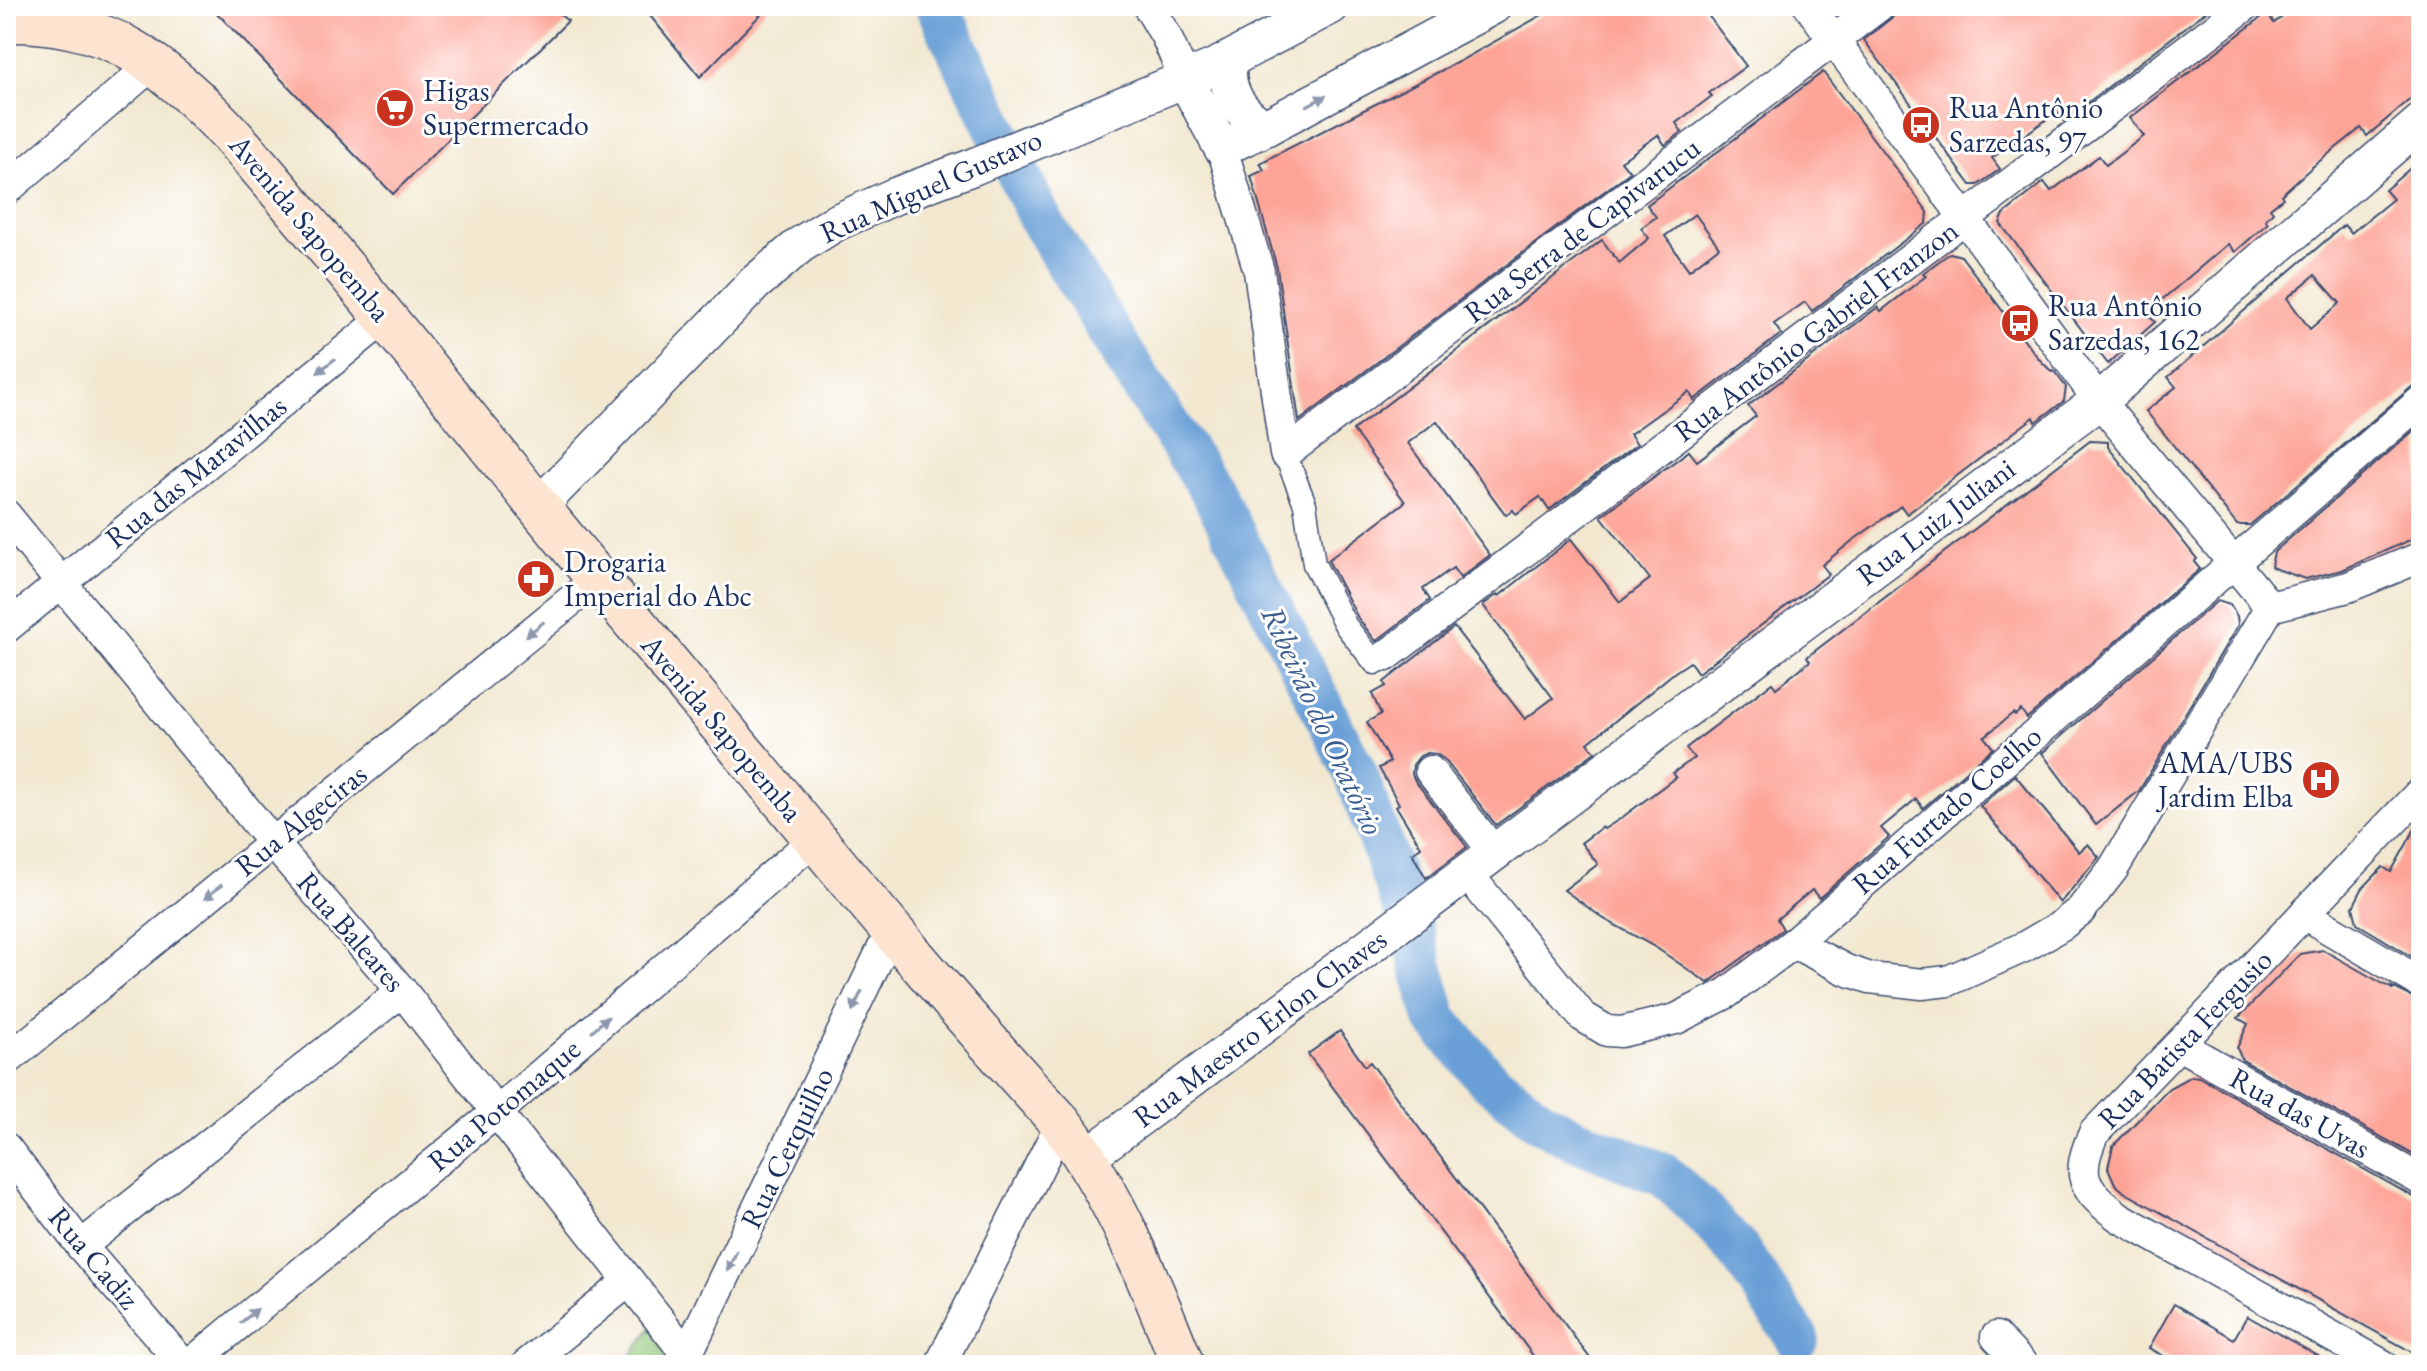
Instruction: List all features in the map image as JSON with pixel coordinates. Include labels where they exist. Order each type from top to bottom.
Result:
[{"type":"main road","name":"Avenida Sapopemba","points":[[6,21],[47,23],[96,34],[135,52],[231,134],[386,317],[596,580],[659,651],[891,931],[1061,1123],[1087,1157],[1141,1267],[1183,1365]]},
{"type":"street","points":[[1148,6],[1222,148],[1259,271],[1285,454],[1305,504],[1314,564],[1346,626],[1380,660]]},
{"type":"street","name":"Rua Miguel Gustavo","points":[[538,507],[755,283],[800,245],[835,223],[895,196],[970,168],[1230,59],[1331,6]]},
{"type":"street","points":[[1222,148],[1493,6]]},
{"type":"street","points":[[1809,6],[2099,401],[2270,607]]},
{"type":"street","name":"Rua Serra de Capivarucu","points":[[1285,454],[1879,6]]},
{"type":"street","name":"Rua Antônio Gabriel Franzon","points":[[1380,660],[2245,6]]},
{"type":"street","points":[[1230,59],[1227,78],[1230,91],[1251,120],[1265,128]]},
{"type":"street","points":[[6,190],[152,65]]},
{"type":"street","name":"Rua Luiz Juliani","points":[[1433,899],[2099,401],[2421,122]]},
{"type":"street","name":"Rua das Maravilhas","points":[[6,628],[386,317]]},
{"type":"street","name":"Rua Furtado Coelho","points":[[1430,771],[1480,863],[1574,1007],[1589,1023],[1607,1031],[1621,1032],[1676,1019],[1727,993],[1794,943],[2421,401]]},
{"type":"street","name":"Rua Baleares","points":[[6,515],[273,843],[402,991],[629,1281],[685,1360]]},
{"type":"street","points":[[1794,943],[1846,970],[1870,978],[1922,984],[1948,981],[2024,947],[2062,925],[2093,898],[2113,869],[2270,607],[2348,587],[2421,557]]},
{"type":"street","name":"Rua Algeciras","points":[[6,1061],[596,580]]},
{"type":"street","name":"Rua Batista Fergusio","points":[[2383,1365],[2119,1217],[2098,1201],[2087,1187],[2082,1165],[2094,1133],[2421,793]]},
{"type":"street","name":"Rua Potomaque","points":[[186,1365],[498,1111],[815,839]]},
{"type":"street","name":"Rua Maestro Erlon Chaves","points":[[1087,1157],[1433,899]]},
{"type":"street","points":[[2304,914],[2421,983]]},
{"type":"street","name":"Rua Cerquilho","points":[[685,1360],[891,931]]},
{"type":"street","points":[[81,1246],[402,991]]},
{"type":"street","name":"Rua das Uvas","points":[[2179,1045],[2421,1180]]},
{"type":"street","points":[[940,1365],[1061,1123]]},
{"type":"street","name":"Rua Cadiz","points":[[6,1148],[81,1246],[186,1365]]},
{"type":"street","points":[[526,1365],[629,1281]]},
{"type":"street","points":[[1996,1337],[2023,1365]]},
{"type":"green space","points":[[651,1328],[666,1349],[666,1365],[624,1365]]},
{"type":"building","name":"Higas Supermercado","points":[[210,6],[549,6],[568,21],[393,194]]},
{"type":"building","points":[[642,6],[769,6],[700,77]]},
{"type":"building","points":[[1558,6],[1701,6],[1746,66],[1709,93],[1712,96],[1676,123],[1682,132],[1665,145],[1658,135],[1621,161],[1630,172],[1299,421],[1277,268],[1251,176],[1264,170],[1260,163],[1458,62]]},
{"type":"building","points":[[1906,6],[2213,6],[2064,121],[2057,112],[1992,158],[2000,169],[1978,185],[1971,185],[1864,40]]},
{"type":"building","points":[[2297,6],[2421,6],[2421,90],[2367,136],[2361,128],[2311,168],[2270,208],[2273,212],[2265,220],[2268,223],[2235,252],[2228,244],[2146,313],[2155,322],[2108,364],[2000,223],[2004,214],[2044,182],[2051,191],[2099,156],[2106,165],[2144,136],[2130,118],[2267,13],[2274,23]]},
{"type":"building","points":[[1823,72],[1928,212],[1927,223],[1812,311],[1805,302],[1774,324],[1781,334],[1694,400],[1689,392],[1630,434],[1637,444],[1549,510],[1540,497],[1516,514],[1513,510],[1506,515],[1437,421],[1408,443],[1490,555],[1460,578],[1453,568],[1423,589],[1430,600],[1376,641],[1358,618],[1328,560],[1405,502],[1353,430],[1602,240],[1619,263],[1649,238],[1641,228],[1656,217],[1647,205]],"holes":[[[1695,214],[1719,247],[1689,270],[1665,236]]]},
{"type":"building","points":[[2421,159],[2421,379],[2250,525],[2237,525],[2146,411],[2176,387],[2168,377],[2275,284],[2344,225],[2351,233],[2393,199],[2385,190]],"holes":[[[2315,275],[2340,303],[2310,329],[2287,298]]]},
{"type":"building","points":[[1950,253],[1961,256],[2039,359],[2054,371],[2066,387],[2064,401],[2036,422],[2034,417],[1907,514],[1901,506],[1852,541],[1822,565],[1829,574],[1698,673],[1690,662],[1675,672],[1588,743],[1595,752],[1496,825],[1444,759],[1436,754],[1420,756],[1413,765],[1415,781],[1467,847],[1426,878],[1412,853],[1421,847],[1396,806],[1399,804],[1379,768],[1390,762],[1367,722],[1381,714],[1372,694],[1386,686],[1384,682],[1454,627],[1525,719],[1553,698],[1483,605],[1499,596],[1571,539],[1620,602],[1650,579],[1601,516],[1689,451],[1697,461],[1756,416],[1748,406],[1878,307],[1881,311]]},
{"type":"building","points":[[2419,426],[2421,535],[2342,570],[2305,579],[2271,567],[2274,552]]},
{"type":"building","points":[[2090,441],[2108,442],[2108,447],[2197,559],[2194,562],[2200,569],[2027,718],[2021,710],[2015,715],[2013,713],[1984,737],[1993,748],[1923,808],[1916,799],[1881,828],[1889,837],[1819,898],[1812,890],[1777,919],[1783,929],[1708,983],[1655,947],[1604,919],[1564,890],[1598,864],[1581,843],[1602,827],[1604,829],[1620,819],[1676,777],[1673,773],[1694,758],[1686,748],[1772,683],[1776,688],[1810,661],[1807,657]]},
{"type":"building","points":[[2217,601],[2230,605],[2237,616],[2238,625],[2139,791],[2096,825],[2042,753]]},
{"type":"building","points":[[2015,775],[2079,852],[2088,844],[2099,857],[2060,903],[1980,806]]},
{"type":"building","points":[[2421,818],[2421,962],[2357,923],[2353,907],[2362,889],[2383,867],[2391,872]]},
{"type":"building","points":[[2323,950],[2394,990],[2392,987],[2421,1001],[2421,1159],[2242,1060],[2237,1048],[2248,1024],[2238,1018],[2300,954]]},
{"type":"building","points":[[1340,1031],[1365,1066],[1370,1062],[1595,1365],[1540,1365],[1308,1054]]},
{"type":"building","points":[[2191,1076],[2199,1077],[2412,1196],[2421,1198],[2421,1357],[2124,1192],[2115,1184],[2108,1168],[2113,1146],[2169,1088]]},
{"type":"building","points":[[2174,1304],[2234,1339],[2247,1316],[2334,1365],[2180,1365],[2149,1348]]},
{"type":"waterway","name":"Ribeirão do Oratório","points":[[937,6],[1041,221],[1213,493],[1356,774],[1410,924],[1436,1019],[1487,1078],[1540,1121],[1577,1140],[1664,1175],[1738,1250],[1797,1338]]},
{"type":"place","name":"Higas Supermercado","points":[[395,108]]},
{"type":"place","name":"Rua Antônio Sarzedas, 97","points":[[1921,125]]},
{"type":"place","name":"Rua Antônio Sarzedas, 162","points":[[2020,323]]},
{"type":"place","name":"Drogaria Imperial do Abc","points":[[536,579]]},
{"type":"place","name":"AMA/UBS Jardim Elba","points":[[2321,780]]}]
